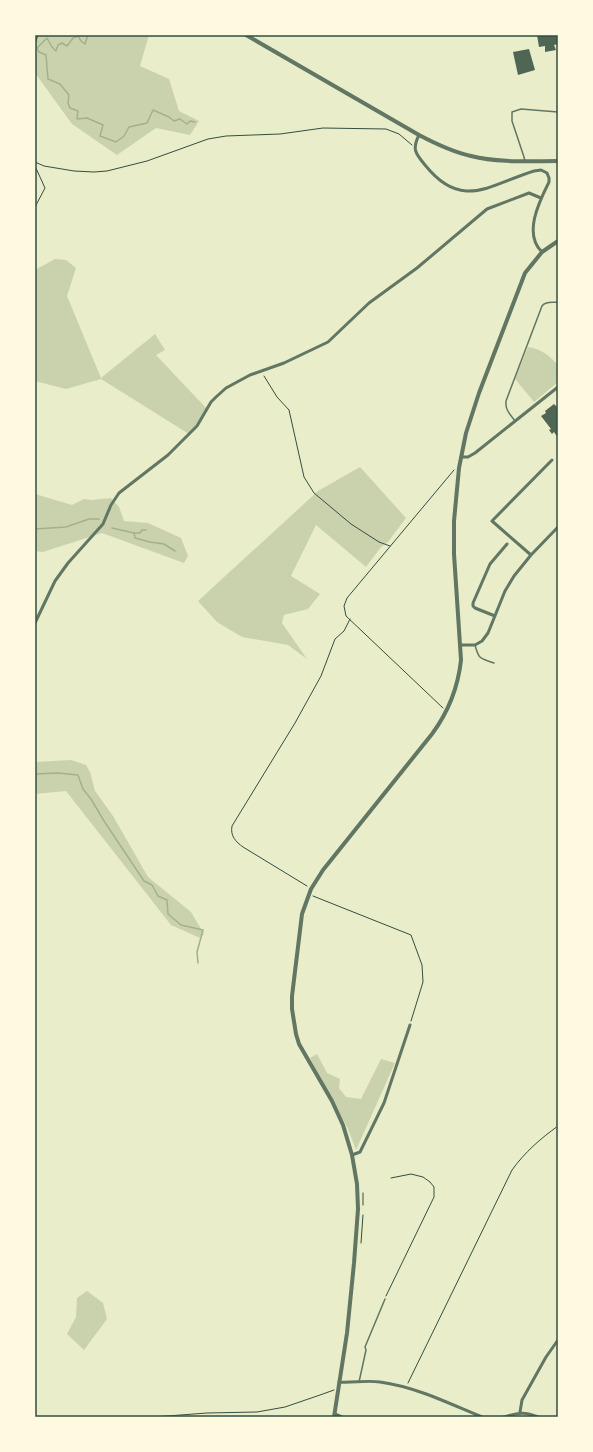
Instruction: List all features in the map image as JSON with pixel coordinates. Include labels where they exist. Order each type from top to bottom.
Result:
[{"type":"street","points":[[246,35],[419,135],[445,148],[470,156],[486,159],[558,161]]},
{"type":"street","points":[[419,135],[414,146],[418,156],[434,175],[446,184],[458,190],[467,191],[484,189],[534,171],[544,171],[548,173],[549,182],[537,208],[533,235],[537,247],[542,252]]},
{"type":"street","points":[[35,623],[55,581],[68,563],[102,524],[111,505],[119,493],[168,454],[189,434],[197,426],[211,402],[216,397],[250,375],[315,349],[328,342],[369,303],[417,268],[487,209],[529,193],[541,198]]},
{"type":"street","points":[[342,1417],[334,1416],[349,1317],[358,1223],[358,1197],[352,1156],[347,1137],[338,1114],[304,1054],[293,1022],[292,996],[301,923],[308,895],[323,870],[432,734],[447,712],[452,700],[459,674],[460,645],[454,535],[455,507],[459,468],[466,434],[478,394],[525,273],[542,252],[558,241]]},
{"type":"street","points":[[461,457],[475,453],[558,387]]},
{"type":"street","points":[[531,555],[492,521],[552,460]]},
{"type":"street","points":[[460,645],[475,645],[482,642],[488,633],[514,576],[531,555],[558,527]]},
{"type":"street","points":[[495,616],[473,606],[490,564],[507,544]]},
{"type":"street","points":[[352,1156],[360,1152],[384,1103],[410,1025]]},
{"type":"street","points":[[520,1412],[522,1400],[546,1357],[558,1340]]},
{"type":"street","points":[[340,1382],[378,1382],[406,1388],[428,1394],[482,1417]]},
{"type":"street","points":[[504,1417],[520,1412],[537,1417]]},
{"type":"lane","points":[[525,161],[512,121],[512,112],[521,109],[558,112]]},
{"type":"lane","points":[[515,421],[507,411],[505,406],[506,401],[542,306],[547,303],[558,302]]},
{"type":"lane","points":[[475,645],[478,656],[494,663]]},
{"type":"lane","points":[[359,1382],[366,1350],[365,1347],[385,1299]]},
{"type":"path","points":[[35,44],[38,35]]},
{"type":"path","points":[[35,162],[44,166],[74,171],[107,171],[147,161],[208,139],[226,136],[280,134],[323,128],[386,128],[399,134],[414,146]]},
{"type":"path","points":[[35,166],[45,188],[35,207]]},
{"type":"path","points":[[263,371],[265,379],[277,397],[289,410],[304,477],[314,493],[351,524],[379,542],[390,546]]},
{"type":"path","points":[[447,712],[346,616],[344,606],[347,598],[436,490],[454,470],[459,468]]},
{"type":"path","points":[[311,889],[243,847],[232,835],[231,831],[232,826],[295,723],[321,676],[335,639],[344,631],[350,619]]},
{"type":"path","points":[[308,895],[411,935],[422,965],[423,982],[410,1025]]},
{"type":"path","points":[[406,1388],[512,1170],[535,1143],[558,1126]]},
{"type":"path","points":[[385,1299],[434,1197],[434,1187],[423,1177],[411,1174],[392,1178]]},
{"type":"path","points":[[154,1417],[207,1413],[256,1412],[285,1407],[320,1396],[335,1389],[339,1389]]},
{"type":"path","points":[[118,1417],[127,1417]]},
{"type":"green space","points":[[35,35],[149,35],[140,66],[169,79],[179,111],[199,121],[190,135],[156,128],[117,155],[72,124],[35,73]]},
{"type":"green space","points":[[55,259],[66,260],[76,268],[67,296],[101,378],[155,334],[165,350],[156,355],[207,409],[197,426],[189,434],[101,379],[66,389],[35,381],[35,270]]},
{"type":"green space","points":[[528,347],[537,349],[544,353],[558,365],[558,382],[534,402],[515,379]]},
{"type":"green space","points":[[360,467],[406,518],[388,542],[381,547],[366,567],[316,525],[291,576],[320,594],[308,609],[284,615],[282,623],[307,659],[288,645],[242,637],[217,622],[198,601],[318,491]]},
{"type":"green space","points":[[35,494],[72,505],[84,499],[92,500],[111,498],[119,507],[124,521],[148,523],[181,538],[188,556],[184,563],[102,533],[43,552],[35,551]]},
{"type":"green space","points":[[71,760],[86,765],[90,772],[95,791],[113,816],[148,877],[191,912],[204,934],[200,938],[171,925],[66,791],[35,794],[35,762]]},
{"type":"green space","points":[[317,1054],[327,1073],[340,1079],[339,1088],[346,1097],[361,1099],[381,1059],[395,1063],[356,1150],[348,1129],[310,1058]]},
{"type":"green space","points":[[87,1291],[103,1303],[107,1319],[84,1350],[67,1334],[76,1317],[77,1298]]},
{"type":"building","points":[[537,35],[558,35],[558,44],[554,45],[556,50],[545,52],[545,46],[539,47]]},
{"type":"building","points":[[529,49],[535,70],[518,75],[513,52]]},
{"type":"building","points":[[554,404],[558,408],[558,438],[554,432],[552,434],[549,430],[551,429],[541,416]]},
{"type":"waterway","points":[[88,35],[85,44],[78,36],[73,38],[67,46],[62,43],[58,45],[56,51],[47,38],[37,48],[39,52],[46,55],[48,79],[60,84],[69,95],[68,103],[70,108],[78,111],[77,119],[87,118],[103,125],[100,136],[116,142],[124,136],[129,127],[147,123],[153,110],[169,117],[174,121],[180,119],[187,124],[190,121],[195,122]]},
{"type":"waterway","points":[[35,529],[66,527],[89,519],[99,519]]},
{"type":"waterway","points":[[112,528],[134,533],[135,538],[164,544],[175,551]]},
{"type":"waterway","points":[[134,533],[140,533],[142,530],[146,530]]},
{"type":"waterway","points":[[35,774],[58,773],[78,775],[83,789],[144,881],[152,885],[158,896],[167,900],[168,914],[181,925],[203,930],[197,952],[198,963]]}]
